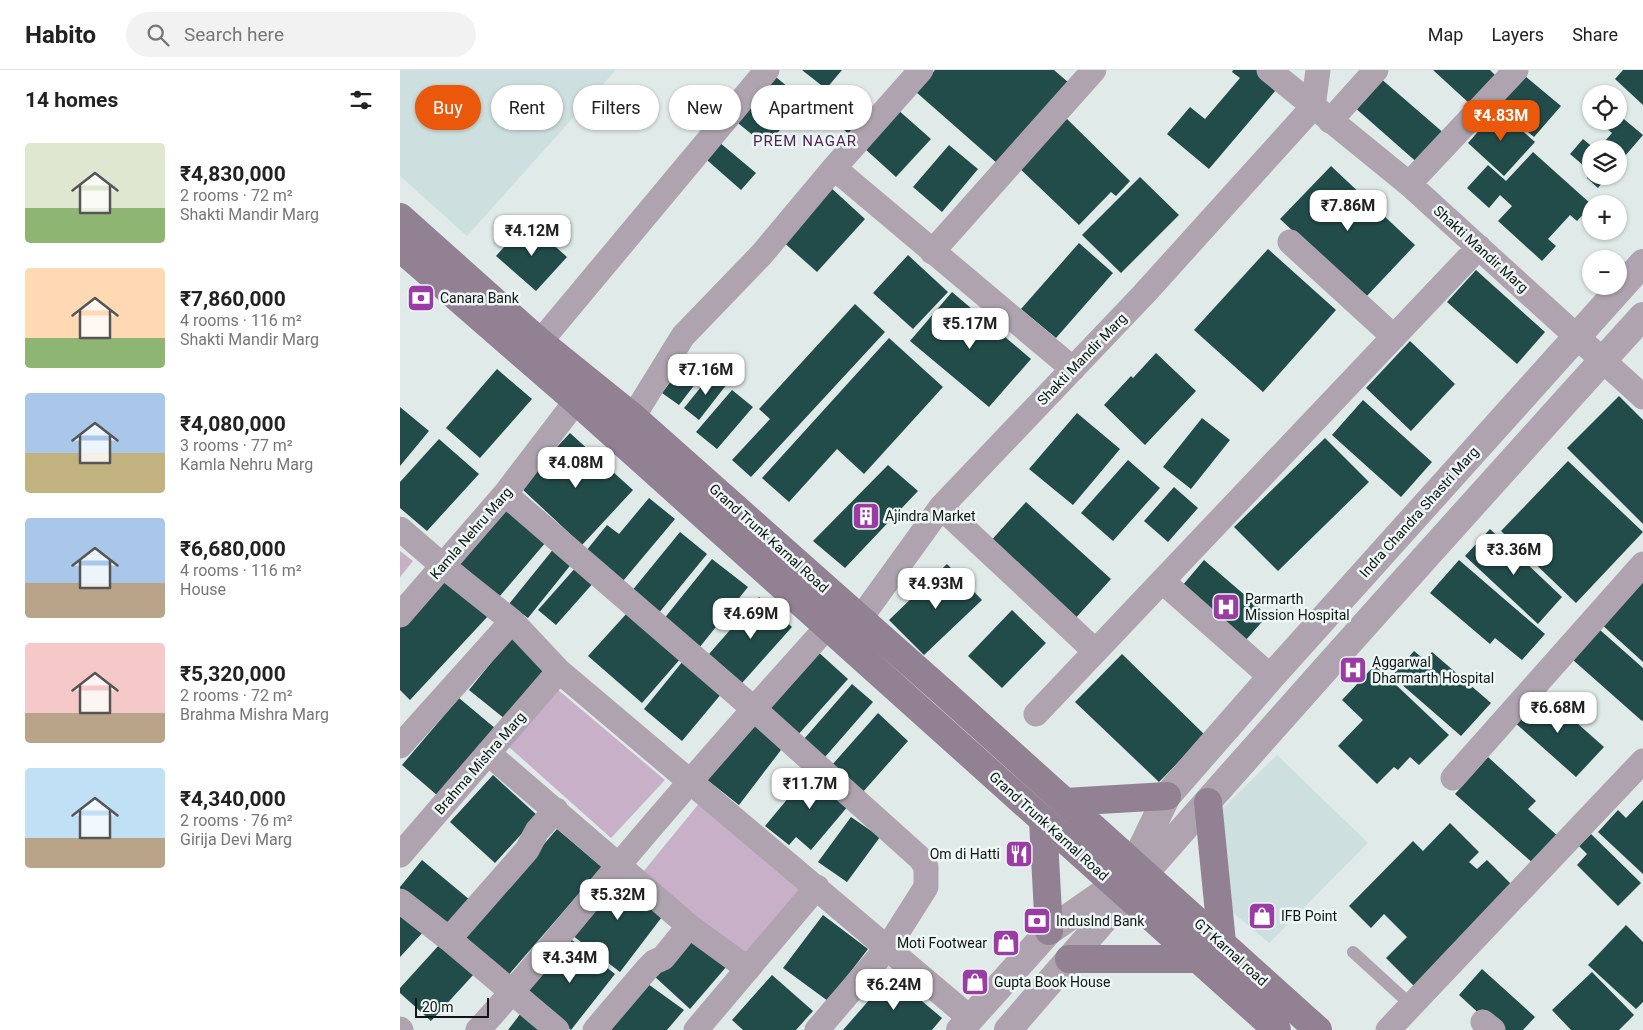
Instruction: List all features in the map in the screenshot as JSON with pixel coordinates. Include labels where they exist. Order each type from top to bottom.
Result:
[{"type":"main road","name":"Grand Trunk Karnal Road","points":[[400,217],[540,342],[633,417],[1139,869]]},
{"type":"main road","name":"Grand Trunk Karnal Road","points":[[400,248],[576,401],[1120,890]]},
{"type":"main road","points":[[1065,802],[1168,796]]},
{"type":"main road","points":[[1208,802],[1222,943]]},
{"type":"main road","points":[[1043,821],[1049,931]]},
{"type":"main road","name":"GT Karnal road","points":[[1139,869],[1318,1030]]},
{"type":"main road","name":"GT Karnal road","points":[[1120,890],[1277,1030]]},
{"type":"main road","points":[[1068,959],[1198,959]]},
{"type":"street","points":[[540,342],[768,70]]},
{"type":"street","points":[[633,417],[683,336],[762,254],[834,168],[921,70]]},
{"type":"street","name":"Shakti Mandir Marg","points":[[1269,70],[1409,184],[1643,397]]},
{"type":"street","points":[[1318,70],[1322,114]]},
{"type":"street","points":[[1322,114],[1376,70]]},
{"type":"street","points":[[1409,184],[1516,70]]},
{"type":"street","points":[[932,252],[1086,73]]},
{"type":"street","name":"Shakti Mandir Marg","points":[[860,619],[941,507],[1144,294],[1322,114]]},
{"type":"street","points":[[834,168],[1073,369]]},
{"type":"street","points":[[1290,242],[1394,337]]},
{"type":"street","points":[[1036,714],[1479,248]]},
{"type":"street","name":"Indra Chandra Shastri Marg","points":[[1139,869],[1168,796],[1271,677],[1643,263]]},
{"type":"street","points":[[1013,1028],[1120,890],[1208,802],[1643,316]]},
{"type":"street","name":"Kamla Nehru Marg","points":[[400,615],[505,494],[576,401]]},
{"type":"street","points":[[505,494],[754,709],[921,859],[926,867],[926,887],[888,947],[817,1030]]},
{"type":"street","points":[[941,507],[1095,651]]},
{"type":"street","points":[[400,529],[512,622],[559,671],[888,947],[965,1024],[1049,931],[1120,890]]},
{"type":"street","points":[[1453,778],[1643,564]]},
{"type":"street","points":[[1162,581],[1271,677]]},
{"type":"street","points":[[400,746],[512,622]]},
{"type":"street","points":[[478,1030],[512,993],[618,866],[754,709],[828,626]]},
{"type":"street","name":"Brahma Mishra Marg","points":[[400,855],[559,671]]},
{"type":"street","points":[[488,753],[689,926],[748,969]]},
{"type":"street","points":[[1388,1030],[1643,761]]},
{"type":"street","points":[[449,939],[527,850],[537,831],[556,810]]},
{"type":"street","points":[[696,1030],[817,887]]},
{"type":"street","points":[[400,900],[557,1030]]},
{"type":"street","points":[[595,1030],[647,969],[654,962],[663,958],[689,926]]},
{"type":"lane","points":[[1354,952],[1412,1005]]},
{"type":"shaded area","points":[[400,70],[616,70],[603,85],[573,85],[573,118],[563,129],[563,85],[491,85],[491,130],[562,130],[467,236],[400,176]]},
{"type":"shaded area","points":[[400,551],[413,561],[400,577]]},
{"type":"shaded area","points":[[557,689],[665,780],[611,838],[509,747]]},
{"type":"shaded area","points":[[1277,755],[1368,843],[1269,943],[1230,910],[1221,810]]},
{"type":"shaded area","points":[[701,801],[807,888],[745,964],[639,877]]},
{"type":"building","points":[[802,70],[842,70],[829,85],[821,85]]},
{"type":"building","points":[[935,70],[1054,70],[1069,83],[998,164],[916,92]]},
{"type":"building","points":[[1233,70],[1264,70],[1281,84],[1209,169],[1167,134],[1190,107],[1205,119],[1240,78],[1232,72]]},
{"type":"building","points":[[1433,70],[1490,70],[1495,75],[1469,103]]},
{"type":"building","points":[[1623,70],[1643,70],[1643,105],[1627,90],[1627,85],[1621,85],[1615,79]]},
{"type":"building","points":[[771,73],[786,85],[761,85]]},
{"type":"building","points":[[1525,76],[1561,106],[1534,137],[1498,107]]},
{"type":"building","points":[[1379,77],[1446,135],[1420,165],[1353,106]]},
{"type":"building","points":[[751,97],[751,130],[780,130],[766,146],[741,126],[741,109]]},
{"type":"building","points":[[897,109],[931,139],[896,177],[863,147]]},
{"type":"building","points":[[1498,109],[1535,142],[1504,176],[1468,143]]},
{"type":"building","points":[[1064,116],[1130,181],[1116,196],[1111,192],[1079,225],[1016,165]]},
{"type":"building","points":[[1627,122],[1643,135],[1627,154],[1627,140],[1606,140],[1612,133],[1608,130],[1627,130]]},
{"type":"building","points":[[844,130],[856,130],[851,136]]},
{"type":"building","points":[[713,137],[756,173],[741,190],[699,153]]},
{"type":"building","points":[[1582,140],[1582,164],[1570,154]]},
{"type":"building","points":[[949,145],[978,169],[942,212],[913,187]]},
{"type":"building","points":[[1533,152],[1582,196],[1582,216],[1577,221],[1570,215],[1548,239],[1556,246],[1542,261],[1498,221],[1512,206],[1500,195],[1489,208],[1467,188],[1488,165],[1506,181]]},
{"type":"building","points":[[1331,166],[1415,245],[1365,298],[1280,219]]},
{"type":"building","points":[[1140,177],[1179,215],[1121,273],[1082,235]]},
{"type":"building","points":[[829,186],[865,219],[817,272],[781,240]]},
{"type":"building","points":[[529,223],[567,257],[536,291],[496,256],[519,230],[521,232]]},
{"type":"building","points":[[1079,243],[1113,273],[1056,338],[1021,309]]},
{"type":"building","points":[[1268,249],[1336,310],[1263,392],[1194,330]]},
{"type":"building","points":[[908,255],[948,292],[913,329],[873,293]]},
{"type":"building","points":[[1476,270],[1545,332],[1517,364],[1447,302]]},
{"type":"building","points":[[952,292],[1031,359],[989,407],[910,341]]},
{"type":"building","points":[[855,304],[885,332],[751,477],[732,460],[770,419],[759,409]]},
{"type":"building","points":[[889,338],[943,387],[864,474],[837,449],[789,502],[762,478]]},
{"type":"building","points":[[1410,341],[1455,384],[1411,431],[1366,388]]},
{"type":"building","points":[[1156,353],[1196,391],[1145,445],[1104,405]]},
{"type":"building","points":[[689,357],[706,370],[679,405],[662,393]]},
{"type":"building","points":[[497,369],[532,399],[480,458],[446,428]]},
{"type":"building","points":[[713,372],[727,384],[699,420],[684,408]]},
{"type":"building","points":[[732,390],[753,407],[717,449],[696,432]]},
{"type":"building","points":[[1619,396],[1643,420],[1643,524],[1567,448]]},
{"type":"building","points":[[1363,400],[1432,462],[1401,497],[1332,435]]},
{"type":"building","points":[[400,407],[429,431],[400,466]]},
{"type":"building","points":[[1077,413],[1120,449],[1073,505],[1029,469]]},
{"type":"building","points":[[1202,418],[1230,440],[1191,489],[1163,467]]},
{"type":"building","points":[[570,433],[633,490],[582,545],[520,487]]},
{"type":"building","points":[[1325,438],[1369,482],[1278,571],[1234,527]]},
{"type":"building","points":[[439,439],[479,474],[427,531],[400,508],[400,482]]},
{"type":"building","points":[[1128,460],[1160,488],[1113,541],[1081,513]]},
{"type":"building","points":[[1568,461],[1643,532],[1576,603],[1501,531]]},
{"type":"building","name":"Ajindra Market","points":[[888,465],[918,491],[845,568],[813,541]]},
{"type":"building","points":[[1174,487],[1198,508],[1168,542],[1144,521]]},
{"type":"building","points":[[649,498],[675,519],[623,581],[586,551],[607,525],[619,534]]},
{"type":"building","points":[[1026,502],[1111,579],[1073,621],[988,544]]},
{"type":"building","points":[[505,507],[546,542],[499,597],[458,562]]},
{"type":"building","points":[[1490,529],[1562,597],[1538,624],[1465,556]]},
{"type":"building","points":[[680,532],[707,554],[658,614],[631,592]]},
{"type":"building","points":[[555,547],[573,562],[528,618],[509,604]]},
{"type":"building","points":[[712,559],[748,587],[699,648],[663,620]]},
{"type":"building","points":[[1204,560],[1268,615],[1245,641],[1182,586]]},
{"type":"building","points":[[1459,560],[1545,634],[1522,660],[1495,638],[1490,644],[1430,593]]},
{"type":"building","points":[[947,564],[982,600],[924,655],[889,620]]},
{"type":"building","points":[[577,566],[595,581],[556,625],[538,610]]},
{"type":"building","points":[[443,572],[489,615],[410,700],[400,690],[400,619]]},
{"type":"building","points":[[1643,572],[1643,662],[1600,623]]},
{"type":"building","points":[[759,597],[792,627],[742,683],[709,654]]},
{"type":"building","points":[[1012,610],[1046,643],[1002,688],[968,656]]},
{"type":"building","points":[[628,612],[681,658],[642,703],[588,656]]},
{"type":"building","points":[[1600,630],[1643,668],[1642,721],[1573,660]]},
{"type":"building","points":[[511,638],[547,668],[505,719],[469,690]]},
{"type":"building","points":[[816,650],[848,679],[796,737],[764,708]]},
{"type":"building","points":[[1414,651],[1425,660],[1432,652],[1491,703],[1461,736],[1392,676]]},
{"type":"building","points":[[1122,654],[1205,735],[1159,782],[1075,702]]},
{"type":"building","points":[[683,661],[722,693],[682,741],[644,709]]},
{"type":"building","points":[[1375,665],[1449,735],[1419,765],[1410,757],[1398,770],[1394,767],[1377,784],[1338,746],[1363,720],[1342,700]]},
{"type":"building","points":[[852,684],[873,702],[825,757],[804,739]]},
{"type":"building","points":[[1541,691],[1604,747],[1576,777],[1513,721]]},
{"type":"building","points":[[459,698],[496,729],[438,796],[402,765]]},
{"type":"building","points":[[878,713],[908,741],[862,793],[832,765]]},
{"type":"building","points":[[750,721],[784,746],[739,805],[706,779]]},
{"type":"building","points":[[1488,757],[1536,801],[1528,809],[1560,838],[1535,865],[1455,794]]},
{"type":"building","points":[[814,767],[854,799],[811,850],[796,837],[789,845],[765,826]]},
{"type":"building","points":[[493,775],[538,816],[495,863],[450,822]]},
{"type":"building","points":[[1643,800],[1643,874],[1598,832],[1618,810],[1626,818]]},
{"type":"building","points":[[851,817],[880,837],[847,882],[818,862]]},
{"type":"building","points":[[1450,823],[1479,852],[1469,862],[1477,869],[1487,860],[1514,887],[1414,986],[1386,958],[1407,937],[1384,914],[1371,928],[1349,906],[1413,841],[1423,851]]},
{"type":"building","points":[[557,829],[602,867],[505,979],[461,940]]},
{"type":"building","points":[[1591,834],[1641,883],[1618,906],[1577,865],[1587,854],[1579,846]]},
{"type":"building","points":[[422,860],[470,900],[445,931],[400,892],[400,887]]},
{"type":"building","points":[[616,870],[668,909],[620,972],[568,932]]},
{"type":"building","points":[[400,908],[425,930],[400,957]]},
{"type":"building","points":[[823,915],[868,949],[828,1001],[783,968]]},
{"type":"building","points":[[1626,925],[1643,942],[1643,1002],[1636,1009],[1588,965]]},
{"type":"building","points":[[568,937],[615,974],[571,1030],[524,993]]},
{"type":"building","points":[[692,937],[733,959],[690,1009],[653,975]]},
{"type":"building","points":[[440,944],[474,974],[431,1021],[400,993],[400,988]]},
{"type":"building","points":[[1482,969],[1535,1017],[1523,1030],[1497,1030],[1459,995]]},
{"type":"building","points":[[1592,972],[1634,1015],[1619,1030],[1571,1030],[1552,1010]]},
{"type":"building","points":[[772,975],[813,1011],[796,1030],[743,1030],[732,1020]]},
{"type":"building","points":[[891,975],[942,1018],[932,1030],[843,1030]]},
{"type":"building","points":[[648,984],[684,1010],[667,1030],[611,1030]]},
{"type":"building","points":[[521,1013],[544,1030],[508,1030]]},
{"type":"place","name":"Canara Bank","points":[[421,298]]},
{"type":"place","name":"Ajindra Market","points":[[866,516]]},
{"type":"place","name":"Parmarth Mission Hospital","points":[[1226,607]]},
{"type":"place","name":"Aggarwal Dharmarth Hospital","points":[[1353,670]]},
{"type":"place","name":"Om di Hatti","points":[[1019,854]]},
{"type":"place","name":"IFB Point","points":[[1262,916]]},
{"type":"place","name":"IndusInd Bank","points":[[1037,921]]},
{"type":"place","name":"Moti Footwear","points":[[1006,943]]},
{"type":"place","name":"Gupta Book House","points":[[975,982]]},
{"type":"district","name":"PREM NAGAR","points":[[805,141]]}]
